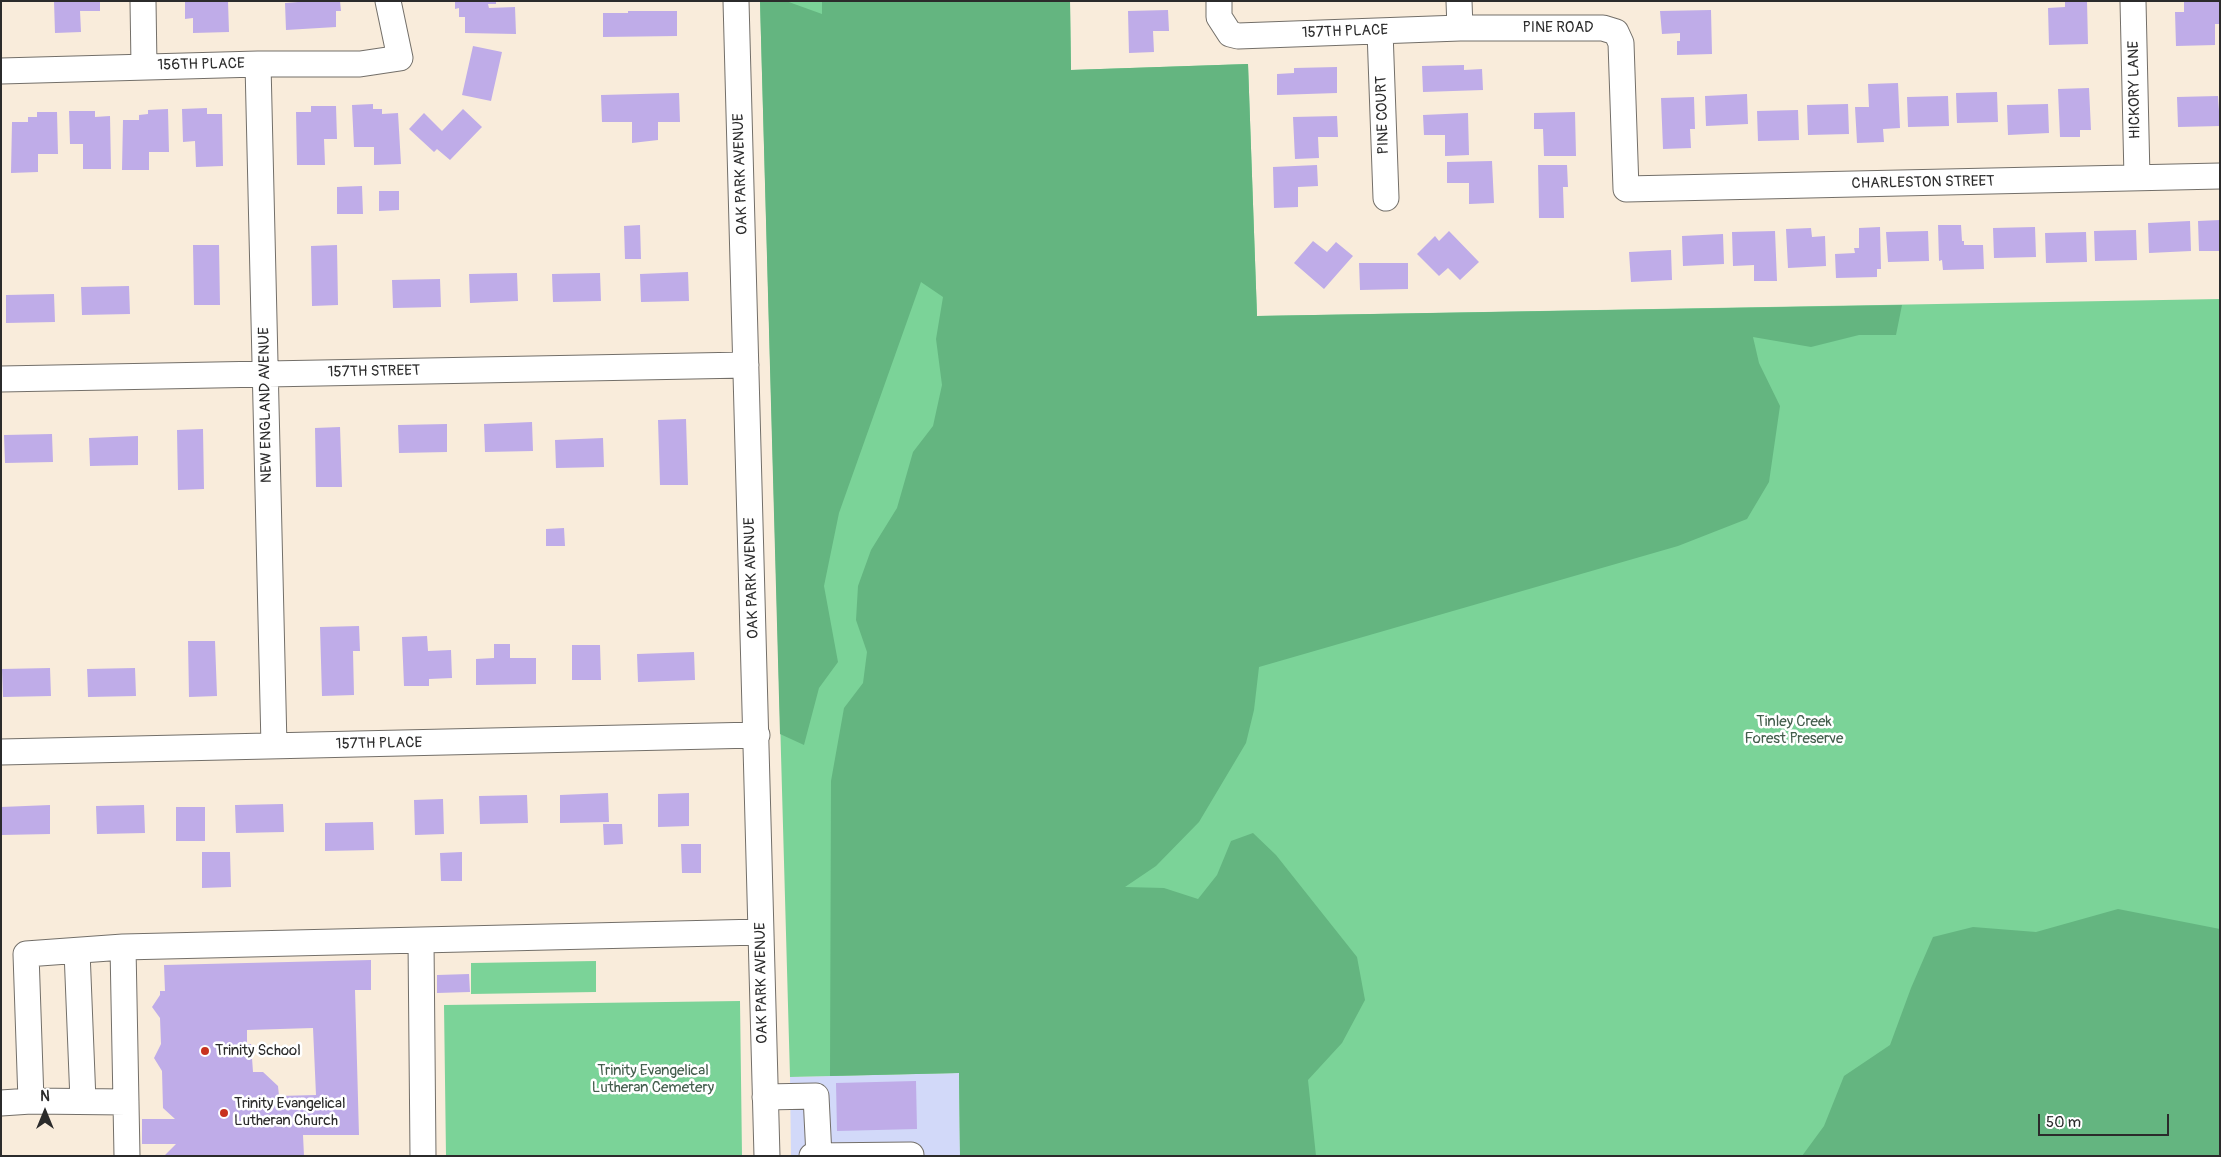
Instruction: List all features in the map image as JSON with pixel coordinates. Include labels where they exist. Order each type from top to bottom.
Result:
[{"type":"street","points":[[143,1],[144,66]]},
{"type":"street","name":"156TH PLACE","points":[[1,71],[144,66],[360,64],[400,58],[388,1]]},
{"type":"street","name":"OAK PARK AVENUE","points":[[736,1],[767,1156]]},
{"type":"street","name":"157TH PLACE","points":[[1219,1],[1219,17],[1230,34],[1238,36],[1460,28]]},
{"type":"street","points":[[1459,1],[1460,28]]},
{"type":"street","name":"HICKORY LANE","points":[[2133,1],[2137,178]]},
{"type":"street","name":"PINE ROAD","points":[[1460,28],[1603,28],[1616,32],[1621,44],[1626,189]]},
{"type":"street","name":"PINE COURT","points":[[1380,31],[1386,198]]},
{"type":"street","name":"NEW ENGLAND AVENUE","points":[[258,64],[274,746]]},
{"type":"street","name":"CHARLESTON STREET","points":[[1626,189],[2220,176]]},
{"type":"street","name":"157TH STREET","points":[[1,379],[746,365]]},
{"type":"street","name":"157TH PLACE","points":[[1,752],[757,735]]},
{"type":"street","points":[[31,1101],[26,954],[123,947],[761,932]]},
{"type":"street","points":[[421,941],[423,1156]]},
{"type":"street","points":[[123,947],[127,1156]]},
{"type":"street","points":[[77,951],[83,1101]]},
{"type":"street","points":[[765,1098],[816,1096],[819,1156]]},
{"type":"street","points":[[1,1103],[31,1101],[126,1102]]},
{"type":"street","points":[[812,1156],[911,1155]]},
{"type":"shaded area","points":[[959,1073],[960,1156],[791,1156],[790,1077]]},
{"type":"green space","name":"Tinley Creek Forest Preserve","points":[[760,1],[1070,1],[1071,70],[1248,64],[1257,316],[2220,299],[2220,1156],[960,1156],[959,1073],[790,1077]]},
{"type":"green space","points":[[760,1],[786,1],[822,14],[822,1],[1070,1],[1071,70],[1248,64],[1257,316],[1902,305],[1896,335],[1859,335],[1811,347],[1753,337],[1759,363],[1780,406],[1769,482],[1747,519],[1678,546],[1259,667],[1254,710],[1246,743],[1199,822],[1156,866],[1125,887],[1164,888],[1198,899],[1217,875],[1231,841],[1253,833],[1276,855],[1357,957],[1365,1000],[1342,1043],[1308,1080],[1316,1156],[960,1156],[959,1073],[830,1076],[831,781],[844,708],[863,683],[867,652],[856,620],[858,586],[871,550],[897,508],[913,452],[933,426],[942,385],[936,339],[943,297],[921,282],[839,513],[824,586],[838,662],[819,688],[804,745],[780,734]]},
{"type":"green space","points":[[2118,909],[2220,929],[2220,1156],[1802,1156],[1824,1126],[1844,1076],[1890,1045],[1911,988],[1933,937],[1973,927],[2036,932]]},
{"type":"green space","points":[[596,961],[596,992],[471,994],[471,963]]},
{"type":"green space","name":"Trinity Evangelical Lutheran Cemetery","points":[[740,1001],[742,1156],[446,1156],[444,1005]]},
{"type":"building","points":[[54,1],[100,1],[100,11],[80,11],[81,32],[55,33]]},
{"type":"building","points":[[185,1],[228,1],[229,32],[193,33],[193,18],[185,19]]},
{"type":"building","points":[[340,1],[341,11],[336,11],[336,27],[286,30],[285,3]]},
{"type":"building","points":[[455,1],[496,1],[496,4],[488,4],[489,8],[515,7],[516,34],[465,33],[465,17],[459,17],[459,8],[455,9]]},
{"type":"building","points":[[2065,1],[2087,1],[2088,44],[2049,45],[2048,8],[2065,7]]},
{"type":"building","points":[[2184,1],[2220,1],[2220,24],[2215,24],[2215,45],[2176,46],[2175,12],[2184,12]]},
{"type":"building","points":[[1168,10],[1169,31],[1153,31],[1154,52],[1129,53],[1128,11]]},
{"type":"building","points":[[1711,10],[1712,54],[1677,55],[1677,41],[1680,41],[1680,33],[1662,34],[1660,11]]},
{"type":"building","points":[[628,11],[677,11],[677,36],[603,37],[603,13],[628,13]]},
{"type":"building","points":[[473,46],[502,52],[491,101],[462,95]]},
{"type":"building","points":[[1464,65],[1464,70],[1482,69],[1483,90],[1423,92],[1422,66]]},
{"type":"building","points":[[1337,67],[1337,93],[1277,95],[1277,74],[1294,73],[1294,68]]},
{"type":"building","points":[[1898,83],[1900,128],[1883,129],[1884,142],[1857,143],[1855,107],[1869,107],[1868,84]]},
{"type":"building","points":[[2089,88],[2091,130],[2080,130],[2080,137],[2060,137],[2058,89]]},
{"type":"building","points":[[1997,92],[1998,122],[1957,123],[1956,93]]},
{"type":"building","points":[[679,93],[680,122],[658,122],[658,140],[632,143],[632,122],[602,122],[601,95]]},
{"type":"building","points":[[1747,94],[1748,124],[1706,126],[1705,96]]},
{"type":"building","points":[[1948,96],[1949,126],[1908,127],[1907,97]]},
{"type":"building","points":[[2218,96],[2220,126],[2178,127],[2177,97]]},
{"type":"building","points":[[1694,97],[1695,129],[1690,129],[1691,148],[1663,149],[1661,98]]},
{"type":"building","points":[[373,104],[373,109],[382,109],[382,114],[398,113],[401,164],[374,165],[374,147],[354,147],[352,105]]},
{"type":"building","points":[[1848,104],[1849,134],[1808,135],[1807,105]]},
{"type":"building","points":[[2048,104],[2049,133],[2008,135],[2007,105]]},
{"type":"building","points":[[311,106],[336,106],[337,139],[324,139],[325,165],[297,165],[296,112],[311,112]]},
{"type":"building","points":[[207,108],[207,114],[222,114],[223,166],[196,167],[195,141],[183,142],[182,109]]},
{"type":"building","points":[[168,109],[169,152],[149,152],[149,170],[122,170],[123,120],[139,120],[139,115],[148,114],[148,110]]},
{"type":"building","points":[[463,109],[482,127],[450,160],[437,149],[434,152],[409,129],[424,113],[442,131]]},
{"type":"building","points":[[1798,110],[1799,140],[1758,141],[1757,111]]},
{"type":"building","points":[[69,111],[95,111],[95,117],[110,116],[111,169],[83,169],[83,144],[70,144]]},
{"type":"building","points":[[37,112],[57,112],[58,154],[38,154],[38,172],[11,173],[12,122],[28,122],[28,117],[37,117]]},
{"type":"building","points":[[1575,112],[1576,156],[1544,156],[1543,129],[1534,129],[1534,113]]},
{"type":"building","points":[[1468,113],[1469,155],[1445,156],[1445,135],[1424,135],[1423,115]]},
{"type":"building","points":[[1337,116],[1338,137],[1318,137],[1319,158],[1295,159],[1293,117]]},
{"type":"building","points":[[1492,161],[1494,203],[1469,204],[1469,183],[1447,183],[1447,162]]},
{"type":"building","points":[[1317,165],[1318,186],[1298,187],[1298,207],[1274,208],[1273,167]]},
{"type":"building","points":[[1538,165],[1567,165],[1568,187],[1563,187],[1564,218],[1539,218]]},
{"type":"building","points":[[362,186],[363,214],[337,214],[337,187]]},
{"type":"building","points":[[379,191],[399,191],[399,210],[379,211]]},
{"type":"building","points":[[2220,220],[2220,251],[2199,251],[2198,221]]},
{"type":"building","points":[[2190,221],[2191,251],[2149,253],[2148,223]]},
{"type":"building","points":[[640,225],[641,259],[625,259],[624,226]]},
{"type":"building","points":[[1938,225],[1961,225],[1964,245],[1983,245],[1984,269],[1943,270],[1942,260],[1939,261]]},
{"type":"building","points":[[1880,227],[1881,269],[1877,269],[1877,277],[1836,278],[1835,254],[1855,253],[1854,248],[1859,248],[1859,228]]},
{"type":"building","points":[[2035,227],[2036,257],[1994,258],[1993,228]]},
{"type":"building","points":[[1811,228],[1812,237],[1825,236],[1826,266],[1788,268],[1786,229]]},
{"type":"building","points":[[2136,230],[2137,260],[2095,261],[2094,231]]},
{"type":"building","points":[[1449,231],[1479,262],[1460,280],[1448,268],[1439,276],[1417,254],[1435,236],[1439,241]]},
{"type":"building","points":[[1775,231],[1777,281],[1754,281],[1754,265],[1733,266],[1732,232]]},
{"type":"building","points":[[1928,231],[1929,261],[1888,262],[1886,232]]},
{"type":"building","points":[[2086,232],[2087,262],[2046,263],[2045,233]]},
{"type":"building","points":[[1723,234],[1724,264],[1683,266],[1682,236]]},
{"type":"building","points":[[1313,241],[1327,252],[1336,242],[1353,256],[1324,289],[1294,263]]},
{"type":"building","points":[[193,245],[219,245],[220,305],[194,305]]},
{"type":"building","points":[[337,245],[338,305],[312,306],[311,246]]},
{"type":"building","points":[[1671,250],[1672,280],[1631,282],[1629,252]]},
{"type":"building","points":[[1359,263],[1408,263],[1408,289],[1360,290]]},
{"type":"building","points":[[688,272],[689,301],[641,302],[640,274]]},
{"type":"building","points":[[517,273],[518,301],[470,303],[469,274]]},
{"type":"building","points":[[600,273],[601,301],[553,302],[552,274]]},
{"type":"building","points":[[440,279],[441,307],[393,308],[392,280]]},
{"type":"building","points":[[129,286],[130,314],[82,315],[81,287]]},
{"type":"building","points":[[54,294],[55,322],[6,323],[6,295]]},
{"type":"building","points":[[686,419],[688,485],[660,485],[658,420]]},
{"type":"building","points":[[532,422],[533,451],[485,452],[484,424]]},
{"type":"building","points":[[447,424],[447,452],[399,453],[398,425]]},
{"type":"building","points":[[340,427],[342,487],[316,487],[315,428]]},
{"type":"building","points":[[203,429],[204,489],[178,490],[177,430]]},
{"type":"building","points":[[52,434],[53,462],[5,463],[4,435]]},
{"type":"building","points":[[138,436],[138,465],[90,466],[89,438]]},
{"type":"building","points":[[603,438],[604,467],[556,468],[555,440]]},
{"type":"building","points":[[564,528],[565,546],[546,546],[546,529]]},
{"type":"building","points":[[359,626],[360,651],[353,651],[354,695],[322,696],[320,627]]},
{"type":"building","points":[[427,636],[428,651],[451,650],[452,678],[429,679],[429,686],[404,686],[402,637]]},
{"type":"building","points":[[188,641],[215,641],[217,696],[189,697]]},
{"type":"building","points":[[494,644],[510,644],[510,658],[536,658],[536,684],[476,685],[476,659],[494,658]]},
{"type":"building","points":[[572,645],[600,645],[601,680],[572,680]]},
{"type":"building","points":[[694,652],[695,680],[638,682],[637,654]]},
{"type":"building","points":[[50,668],[51,696],[3,697],[2,669]]},
{"type":"building","points":[[135,668],[136,696],[88,697],[87,669]]},
{"type":"building","points":[[608,793],[609,822],[560,823],[560,795]]},
{"type":"building","points":[[689,793],[689,826],[658,827],[658,794]]},
{"type":"building","points":[[527,795],[528,823],[480,824],[479,796]]},
{"type":"building","points":[[443,799],[444,834],[415,835],[414,800]]},
{"type":"building","points":[[283,804],[284,832],[236,833],[235,805]]},
{"type":"building","points":[[50,805],[50,834],[2,835],[1,807]]},
{"type":"building","points":[[144,805],[145,833],[97,834],[96,806]]},
{"type":"building","points":[[176,807],[205,807],[205,841],[176,841]]},
{"type":"building","points":[[373,822],[374,850],[325,851],[325,823]]},
{"type":"building","points":[[603,824],[622,824],[623,844],[604,845]]},
{"type":"building","points":[[681,844],[701,844],[701,873],[682,873]]},
{"type":"building","points":[[202,852],[230,852],[231,887],[202,888]]},
{"type":"building","points":[[462,852],[462,881],[441,881],[440,853]]},
{"type":"building","name":"Trinity School","points":[[371,960],[371,990],[355,990],[359,1135],[303,1135],[304,1156],[164,1156],[176,1144],[142,1144],[142,1119],[175,1119],[163,1108],[162,1071],[154,1058],[161,1044],[160,1018],[152,1007],[160,995],[160,991],[165,991],[164,965]],"holes":[[[313,1028],[316,1095],[279,1096],[278,1086],[263,1072],[253,1072],[251,1044],[247,1044],[247,1030]]]},
{"type":"building","points":[[469,974],[470,992],[437,993],[437,975]]},
{"type":"building","points":[[916,1081],[917,1129],[837,1131],[836,1083]]},
{"type":"place","name":"Trinity School","points":[[205,1051]]},
{"type":"place","name":"Trinity Evangelical Lutheran Church","points":[[224,1113]]}]
